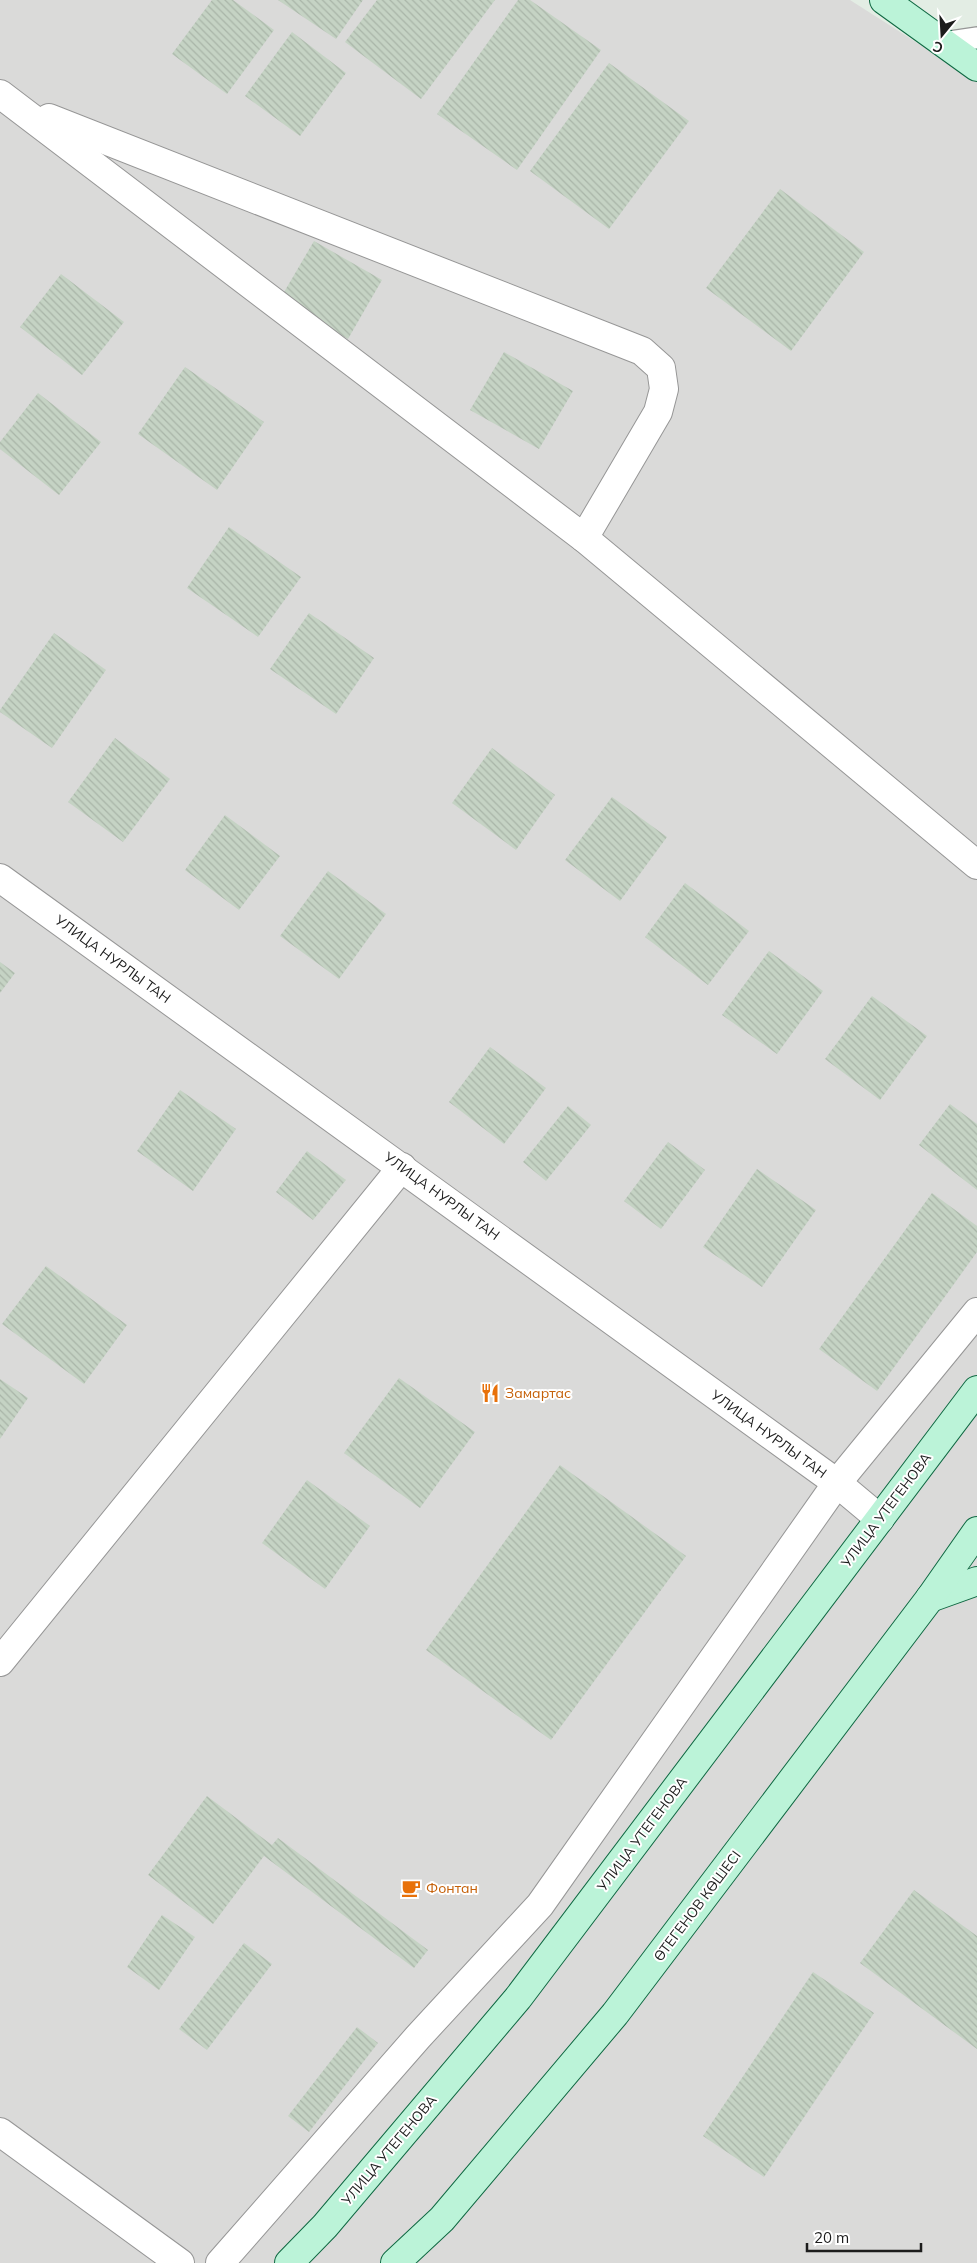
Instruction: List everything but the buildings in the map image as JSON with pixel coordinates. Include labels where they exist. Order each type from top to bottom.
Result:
[{"type":"main road","points":[[884,0],[977,67]]},
{"type":"main road","name":"УЛИЦА УТЕГЕНОВА","points":[[289,2263],[332,2218],[518,1998],[977,1390]]},
{"type":"main road","name":"ӨТЕГЕНОВ КӨШЕСІ","points":[[396,2263],[442,2219],[615,2014],[930,1598],[977,1531]]},
{"type":"main road","points":[[930,1598],[977,1581]]},
{"type":"street","points":[[9,100],[642,351],[661,368],[664,389],[658,412],[584,538]]},
{"type":"street","points":[[9,100],[584,538],[977,865]]},
{"type":"street","name":"УЛИЦА НУРЛЫ ТАН","points":[[0,878],[402,1166],[836,1483],[880,1518]]},
{"type":"street","points":[[0,1662],[402,1166]]},
{"type":"street","points":[[220,2263],[418,2037],[540,1905],[836,1483],[977,1312]]},
{"type":"street","points":[[0,2132],[180,2263]]},
{"type":"lane","points":[[943,43],[977,38]]},
{"type":"shaded area","points":[[0,0],[850,0],[977,81],[977,2263],[0,2263]]},
{"type":"place","name":"Замартас","points":[[490,1393]]},
{"type":"place","name":"Фонтан","points":[[411,1888]]}]
